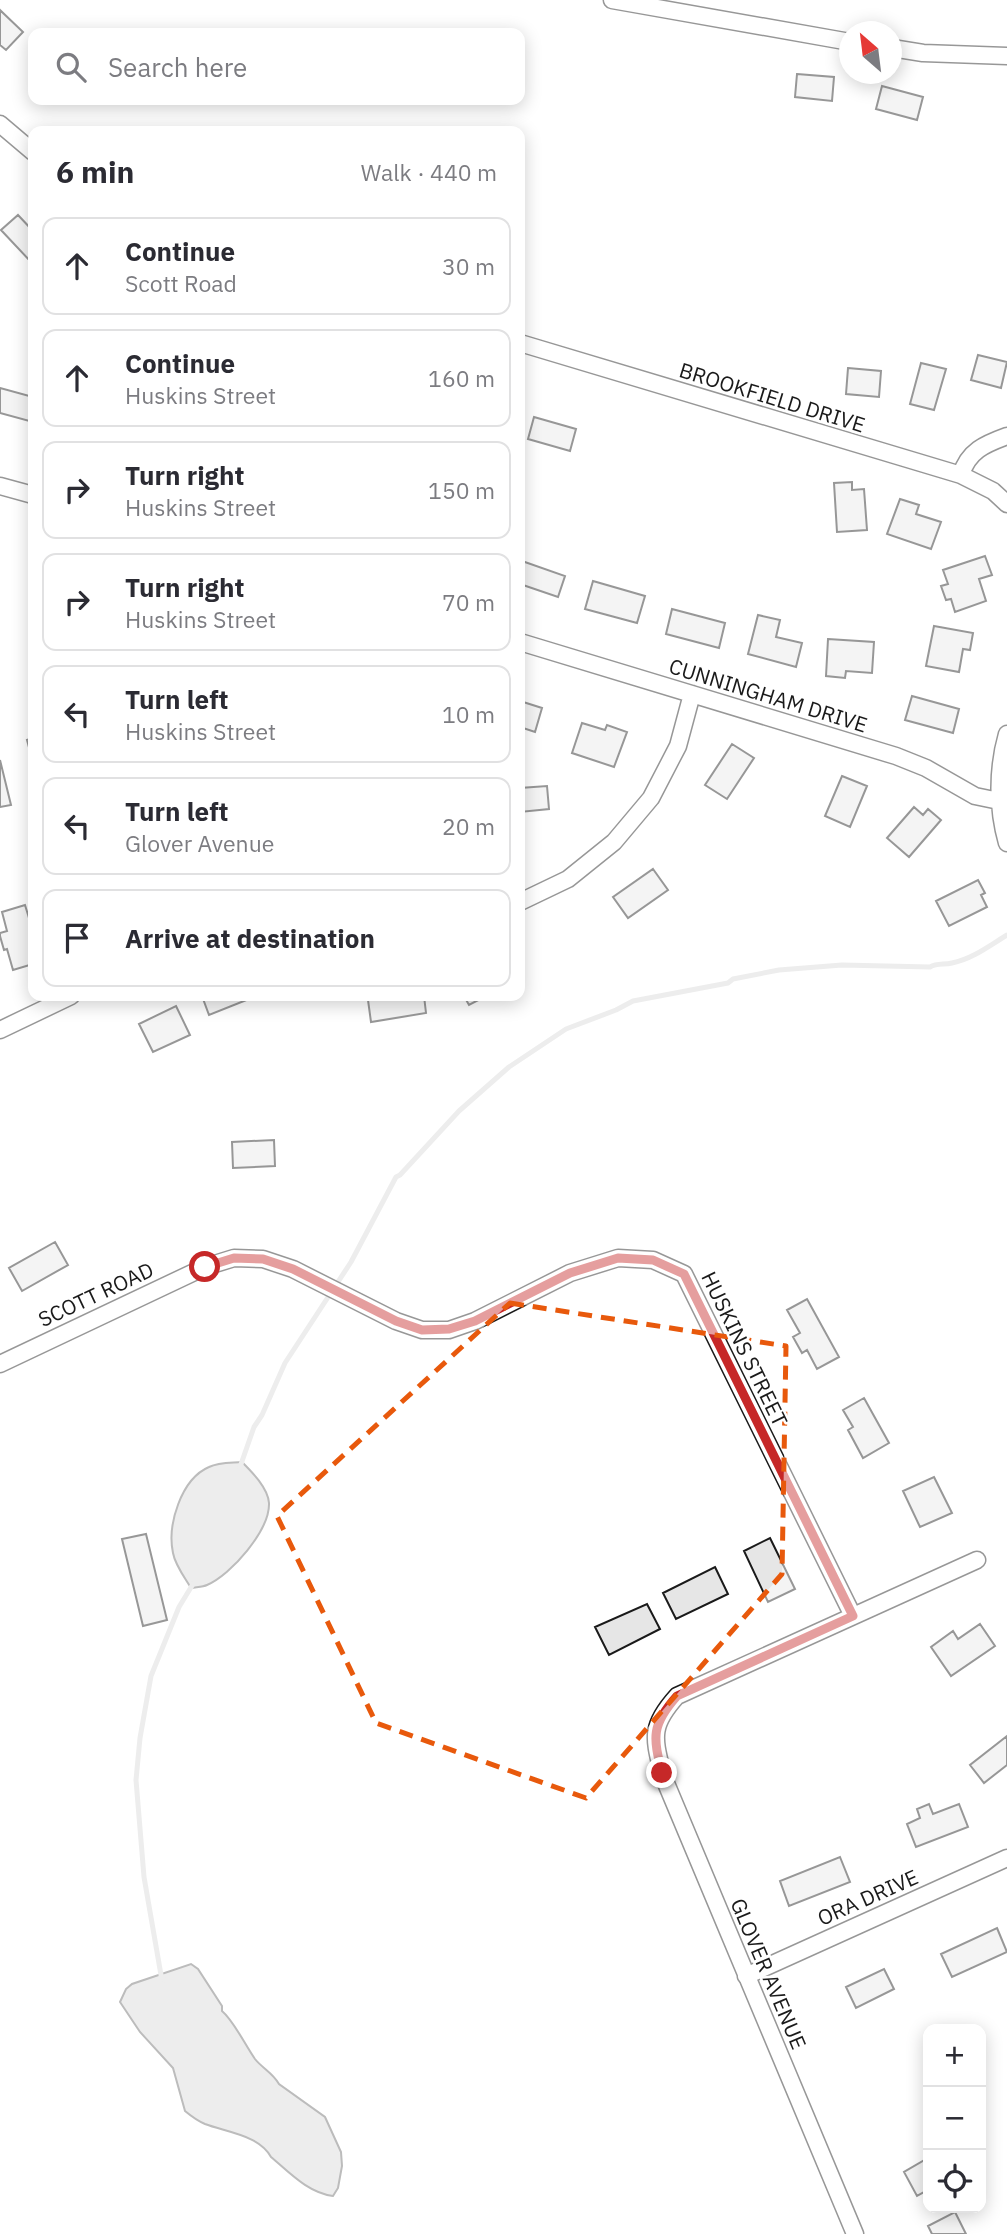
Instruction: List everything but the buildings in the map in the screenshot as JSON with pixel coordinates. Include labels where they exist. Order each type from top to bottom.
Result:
[{"type":"street","points":[[612,0],[839,40]]},
{"type":"street","points":[[902,50],[1007,56]]},
{"type":"street","points":[[0,124],[28,148]]},
{"type":"street","name":"BROOKFIELD DRIVE","points":[[525,344],[961,475],[993,491],[1007,504]]},
{"type":"street","points":[[961,475],[972,453],[984,444],[1007,436]]},
{"type":"street","points":[[0,486],[28,494]]},
{"type":"street","name":"CUNNINGHAM DRIVE","points":[[525,644],[896,757],[926,768],[975,796],[999,801]]},
{"type":"street","points":[[525,900],[568,879],[614,842],[651,797],[678,746],[692,694]]},
{"type":"street","points":[[1007,734],[1001,759],[999,801],[1007,843]]},
{"type":"street","points":[[0,1030],[61,1001]]},
{"type":"street","name":"SCOTT ROAD","points":[[0,1364],[205,1267],[234,1258],[263,1259],[293,1269]]},
{"type":"street","name":"HUSKINS STREET","points":[[293,1269],[396,1321],[422,1330],[449,1329],[475,1321],[570,1273],[618,1258],[653,1260],[684,1274],[853,1616]]},
{"type":"street","points":[[853,1616],[977,1560]]},
{"type":"street","name":"GLOVER AVENUE","points":[[853,1616],[677,1696],[662,1713],[655,1745],[663,1776],[855,2234]]},
{"type":"street","name":"ORA DRIVE","points":[[746,1976],[1007,1858]]},
{"type":"highlighted area","points":[[510,1303],[786,1346],[782,1574],[586,1798],[376,1723],[277,1516]]},
{"type":"shaded area","points":[[242,1462],[266,1492],[268,1514],[256,1538],[227,1572],[207,1585],[191,1588],[173,1553],[172,1529],[178,1504],[199,1473],[217,1464]]},
{"type":"shaded area","points":[[191,1964],[198,1969],[222,2006],[222,2011],[258,2062],[279,2084],[325,2117],[341,2152],[342,2166],[338,2188],[333,2196],[315,2191],[299,2181],[259,2144],[241,2135],[205,2124],[185,2111],[173,2068],[140,2032],[120,2002],[126,1989],[132,1984]]},
{"type":"waterway","points":[[240,1467],[254,1427],[285,1363],[351,1262],[396,1177],[459,1111],[509,1067],[566,1029],[633,1001],[728,983],[733,979],[779,970],[842,965],[930,967],[967,958],[1007,935]]},
{"type":"waterway","points":[[164,1980],[144,1877],[136,1780],[151,1676],[179,1607],[193,1584]]},
{"type":"route","points":[[205,1267],[234,1258],[263,1259],[293,1269],[396,1321],[422,1330],[449,1329],[475,1321],[570,1273],[618,1258],[653,1260],[684,1274],[853,1616],[677,1696],[662,1713],[657,1727],[655,1745],[662,1773]]}]
